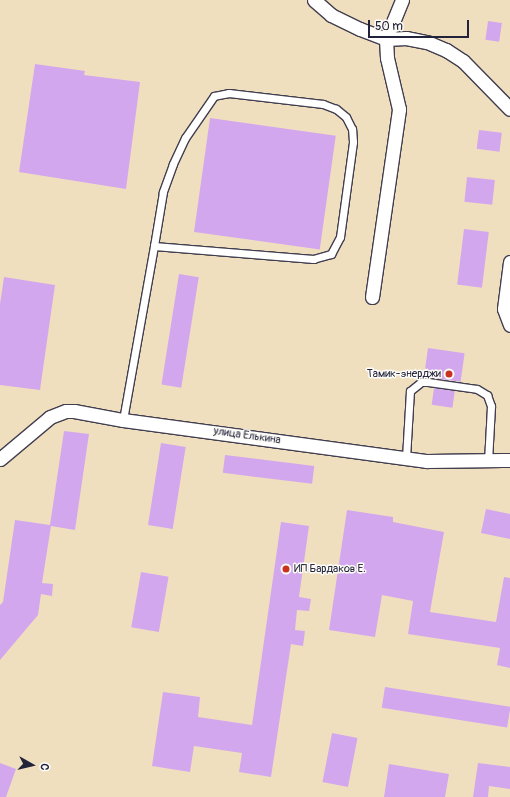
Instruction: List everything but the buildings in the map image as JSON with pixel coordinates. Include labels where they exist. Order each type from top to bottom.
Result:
[{"type":"street","points":[[314,0],[331,15],[386,39],[406,38],[426,42],[446,50],[463,61],[510,109]]},
{"type":"street","points":[[372,297],[398,109],[387,58],[386,39],[402,0]]},
{"type":"street","points":[[510,262],[504,309],[510,325]]},
{"type":"street","name":"улица Елькина","points":[[0,459],[58,413],[74,411],[123,420],[406,458],[488,462],[510,460]]},
{"type":"lane","points":[[123,420],[163,192],[173,164],[185,138],[214,96],[229,93],[323,104],[336,109],[346,117],[352,129],[353,142],[340,237],[331,254],[313,259],[154,246]]},
{"type":"lane","points":[[406,458],[410,391],[421,382],[428,382],[477,389],[488,395],[491,406],[488,462]]},
{"type":"place","name":"Тамик-энерджи","points":[[449,374]]},
{"type":"place","name":"ИП Бардаков Е.","points":[[286,569]]}]
